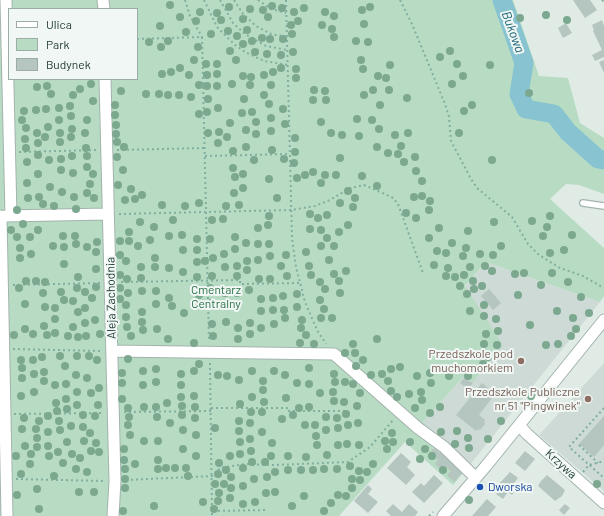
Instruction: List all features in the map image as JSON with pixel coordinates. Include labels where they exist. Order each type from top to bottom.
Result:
[{"type":"street","points":[[6,0],[2,285],[7,516]]},
{"type":"street","name":"Aleja Zachodnia","points":[[105,80],[115,491],[113,516]]},
{"type":"street","points":[[4,216],[108,214]]},
{"type":"street","points":[[443,516],[476,478],[604,320]]},
{"type":"street","points":[[112,351],[334,354],[400,412],[444,447],[476,478]]},
{"type":"street","name":"Krzywa","points":[[519,425],[527,434],[604,503]]},
{"type":"lane","points":[[583,203],[604,206]]},
{"type":"path","points":[[185,0],[190,16],[202,37],[213,476],[212,516]]},
{"type":"path","points":[[204,0],[217,27],[235,45],[245,52],[264,60],[288,65]]},
{"type":"path","points":[[220,0],[230,18],[245,34],[266,46],[287,50]]},
{"type":"path","points":[[234,0],[243,14],[256,26],[271,34],[287,37]]},
{"type":"path","points":[[258,0],[271,9],[286,13]]},
{"type":"path","points":[[286,0],[291,210],[294,253],[300,283],[317,330],[334,354]]},
{"type":"path","points":[[400,0],[412,24],[445,104],[449,117],[451,141],[470,179],[478,188],[512,217],[528,244],[539,255],[560,268],[583,276],[604,288]]},
{"type":"path","points":[[138,39],[202,37]]},
{"type":"path","points":[[205,156],[290,154]]},
{"type":"path","points":[[108,214],[291,210],[315,206],[357,185],[364,185],[375,188],[393,198],[398,204],[423,273]]},
{"type":"path","points":[[2,285],[240,280],[240,284],[300,283]]},
{"type":"path","points":[[4,349],[112,351]]},
{"type":"path","points":[[211,408],[287,408],[287,411],[348,411]]},
{"type":"path","points":[[604,408],[569,447],[604,478]]},
{"type":"path","points":[[213,476],[220,468],[245,464],[274,465],[348,462],[370,447],[400,412]]},
{"type":"path","points":[[578,445],[598,463]]},
{"type":"path","points":[[581,474],[589,465],[604,461]]},
{"type":"path","points":[[213,511],[268,510]]},
{"type":"shaded area","name":"Przedszkole pod muchomorkiem","points":[[486,262],[600,302],[469,466],[423,422],[463,377],[473,382],[465,287]]},
{"type":"shaded area","name":"Przedszkole Publiczne nr 51 \"Pingwinek\"","points":[[604,363],[604,491],[539,435]]},
{"type":"green space","name":"Cmentarz Centralny","points":[[0,0],[513,0],[539,76],[568,78],[580,123],[604,138],[604,194],[579,185],[566,184],[550,199],[604,248],[604,296],[600,302],[486,262],[465,286],[503,345],[473,382],[463,377],[423,422],[469,466],[453,485],[405,442],[339,516],[0,516]]},
{"type":"building","points":[[573,0],[590,0],[597,10],[585,18]]},
{"type":"building","points":[[602,20],[604,26],[604,57],[595,61],[592,55],[602,50],[593,31],[592,25]]},
{"type":"building","points":[[566,23],[572,33],[563,38],[558,28]]},
{"type":"building","points":[[604,60],[604,73],[599,62]]},
{"type":"building","points":[[489,289],[501,303],[493,310],[481,296]]},
{"type":"building","points":[[464,378],[473,383],[468,389],[460,383]]},
{"type":"building","points":[[482,383],[495,394],[479,415],[485,420],[485,424],[480,430],[478,429],[476,431],[456,415]]},
{"type":"building","points":[[604,416],[604,445],[594,457],[579,444]]},
{"type":"building","points":[[434,448],[440,453],[442,451],[464,471],[454,482],[447,475],[451,471],[444,465],[440,469],[435,464],[438,460],[430,452]]},
{"type":"building","points":[[525,451],[535,459],[525,471],[515,463]]},
{"type":"building","points":[[401,453],[411,462],[407,467],[415,475],[406,485],[387,468]]},
{"type":"building","points":[[510,472],[518,478],[514,483],[519,486],[512,495],[508,492],[503,499],[496,494],[500,490],[496,487]]},
{"type":"building","points":[[434,475],[443,483],[424,503],[412,492],[421,483],[424,486]]},
{"type":"building","points":[[547,475],[565,490],[562,496],[555,501],[538,486]]},
{"type":"building","points":[[368,485],[372,489],[368,494],[378,502],[368,513],[354,501]]},
{"type":"building","points":[[487,499],[496,507],[488,516],[472,516]]},
{"type":"building","points":[[393,504],[402,512],[409,504],[418,512],[415,516],[391,516],[386,511]]},
{"type":"building","points":[[565,504],[570,508],[564,515],[559,510]]},
{"type":"waterway","name":"Bukowa","points":[[502,0],[524,63],[519,94],[526,109],[554,114],[568,132],[598,159],[604,160]]},
{"type":"place","name":"Przedszkole pod muchomorkiem","points":[[521,361]]},
{"type":"place","name":"Przedszkole Publiczne nr 51 \"Pingwinek\"","points":[[588,399]]},
{"type":"place","name":"Dworska","points":[[480,487]]}]
